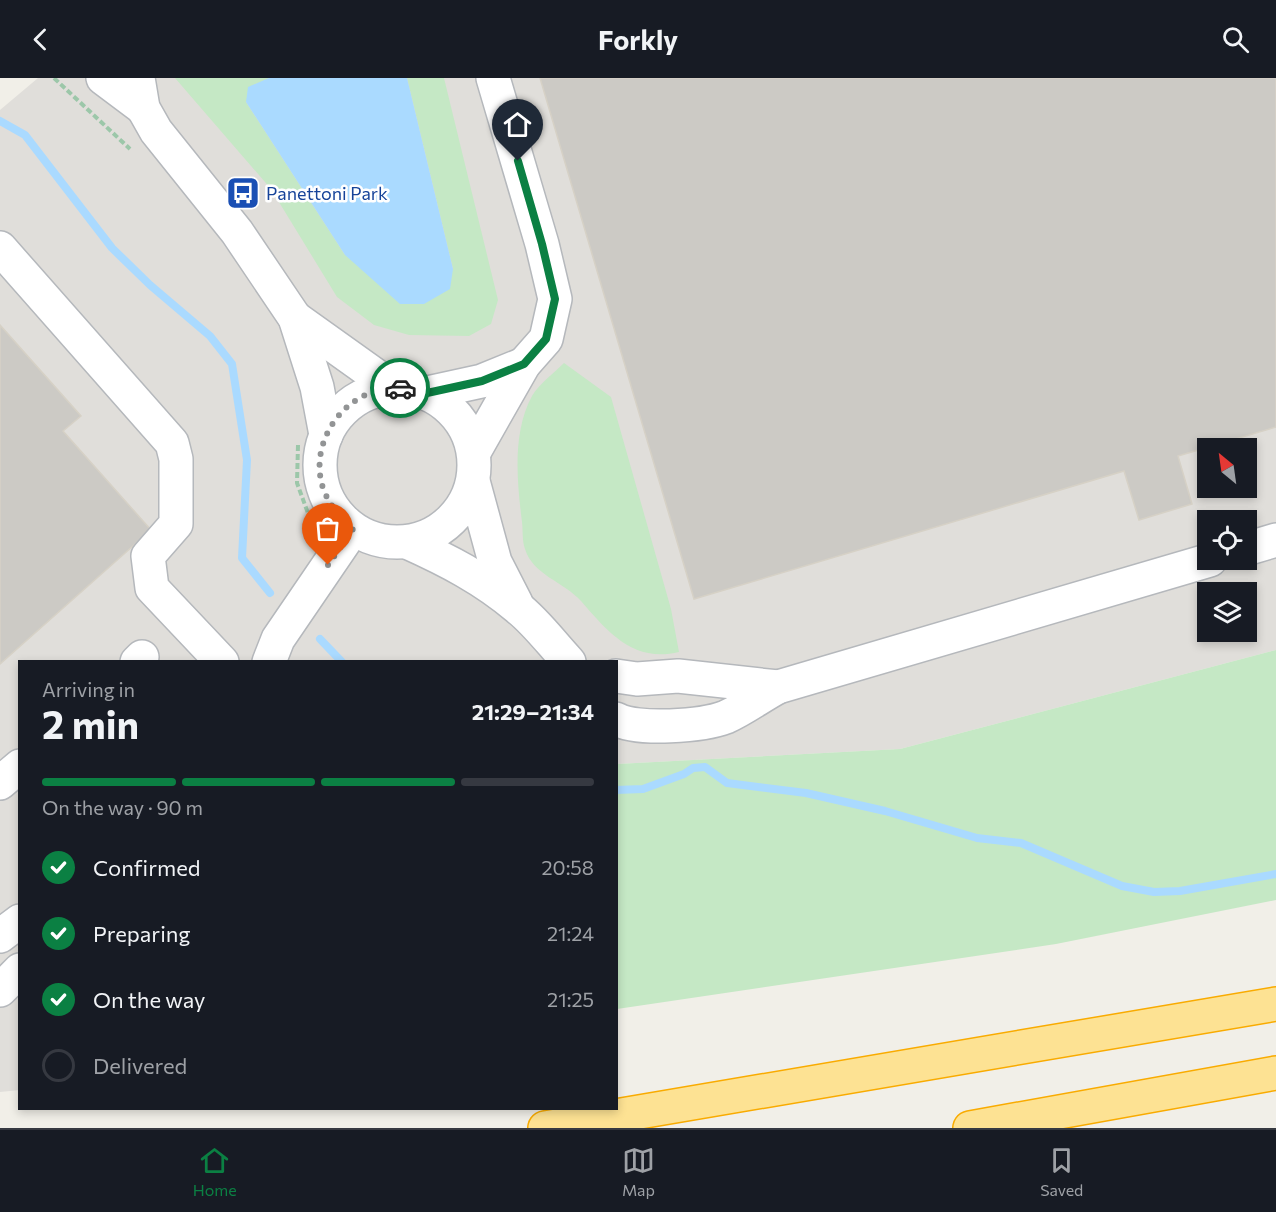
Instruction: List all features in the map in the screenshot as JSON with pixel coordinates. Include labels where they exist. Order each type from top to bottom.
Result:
[{"type":"highway","points":[[545,1128],[1276,1004]]},
{"type":"highway","points":[[970,1128],[1276,1073]]},
{"type":"street","points":[[103,78],[141,93],[156,130],[237,232],[295,318],[317,387],[312,439],[320,461],[323,488],[335,512],[353,529],[380,541],[407,542],[426,537],[442,528],[457,514],[467,499],[474,466],[524,364],[546,339],[555,299],[542,244],[493,78]]},
{"type":"street","points":[[0,248],[172,443],[176,459],[176,524],[148,556],[152,588],[220,660]]},
{"type":"street","points":[[295,318],[393,388]]},
{"type":"street","points":[[312,439],[352,402],[372,392],[393,388],[427,393],[482,381],[524,364]]},
{"type":"street","points":[[427,393],[444,403],[458,416],[468,433],[495,562],[519,609]]},
{"type":"street","points":[[270,660],[278,639],[353,529]]},
{"type":"street","points":[[1257,546],[1276,540]]},
{"type":"street","points":[[407,542],[454,563],[519,609],[567,660]]},
{"type":"street","points":[[618,720],[627,725],[668,726],[724,718],[778,687],[1197,564]]},
{"type":"street","points":[[618,676],[637,679],[678,676],[778,687]]},
{"type":"street","points":[[0,783],[18,768]]},
{"type":"street","points":[[0,936],[18,922]]},
{"type":"street","points":[[0,990],[18,972]]},
{"type":"path","points":[[54,78],[123,140],[137,157]]},
{"type":"path","points":[[309,546],[311,535],[309,516],[297,483],[312,439]]},
{"type":"shaded area","points":[[38,78],[1276,78],[1276,650],[900,749],[618,764],[618,660],[18,660],[18,1090],[0,1092],[0,110]]},
{"type":"green space","points":[[175,78],[269,78],[246,102],[345,255],[453,269],[407,78],[444,78],[498,300],[491,324],[469,336],[409,335],[374,325],[337,297],[271,189]]},
{"type":"green space","points":[[564,363],[611,397],[671,609],[679,652],[648,653],[623,642],[601,624],[574,594],[542,572],[529,558],[525,549],[518,474],[521,426],[532,396]]},
{"type":"green space","points":[[1276,650],[1276,900],[1056,944],[618,1009],[618,764],[900,749]]},
{"type":"water","points":[[269,78],[407,78],[453,269],[450,289],[424,304],[400,304],[345,255],[246,102],[248,87]]},
{"type":"building","points":[[540,78],[1276,78],[1276,427],[1239,438],[1197,438],[1197,450],[1178,456],[1192,504],[1139,520],[1124,471],[694,599]]},
{"type":"building","points":[[0,325],[81,416],[63,431],[151,530],[0,664]]},
{"type":"waterway","points":[[0,121],[25,135],[112,248],[150,285],[210,336],[232,364],[247,460],[242,558],[270,593]]},
{"type":"waterway","points":[[320,639],[340,660]]},
{"type":"waterway","points":[[618,790],[643,789],[684,774],[693,768],[705,767],[727,783],[806,793],[885,811],[977,838],[1021,843],[1122,886],[1154,892],[1180,891],[1276,874]]},
{"type":"way so far","points":[[328,565],[353,529],[335,512],[323,488],[320,461],[326,435],[337,417],[352,402],[372,392],[400,388]]},
{"type":"place","name":"Panettoni Park","points":[[243,193]]},
{"type":"route","points":[[400,388],[427,393],[482,381],[524,364],[546,339],[555,299],[518,161]]}]
